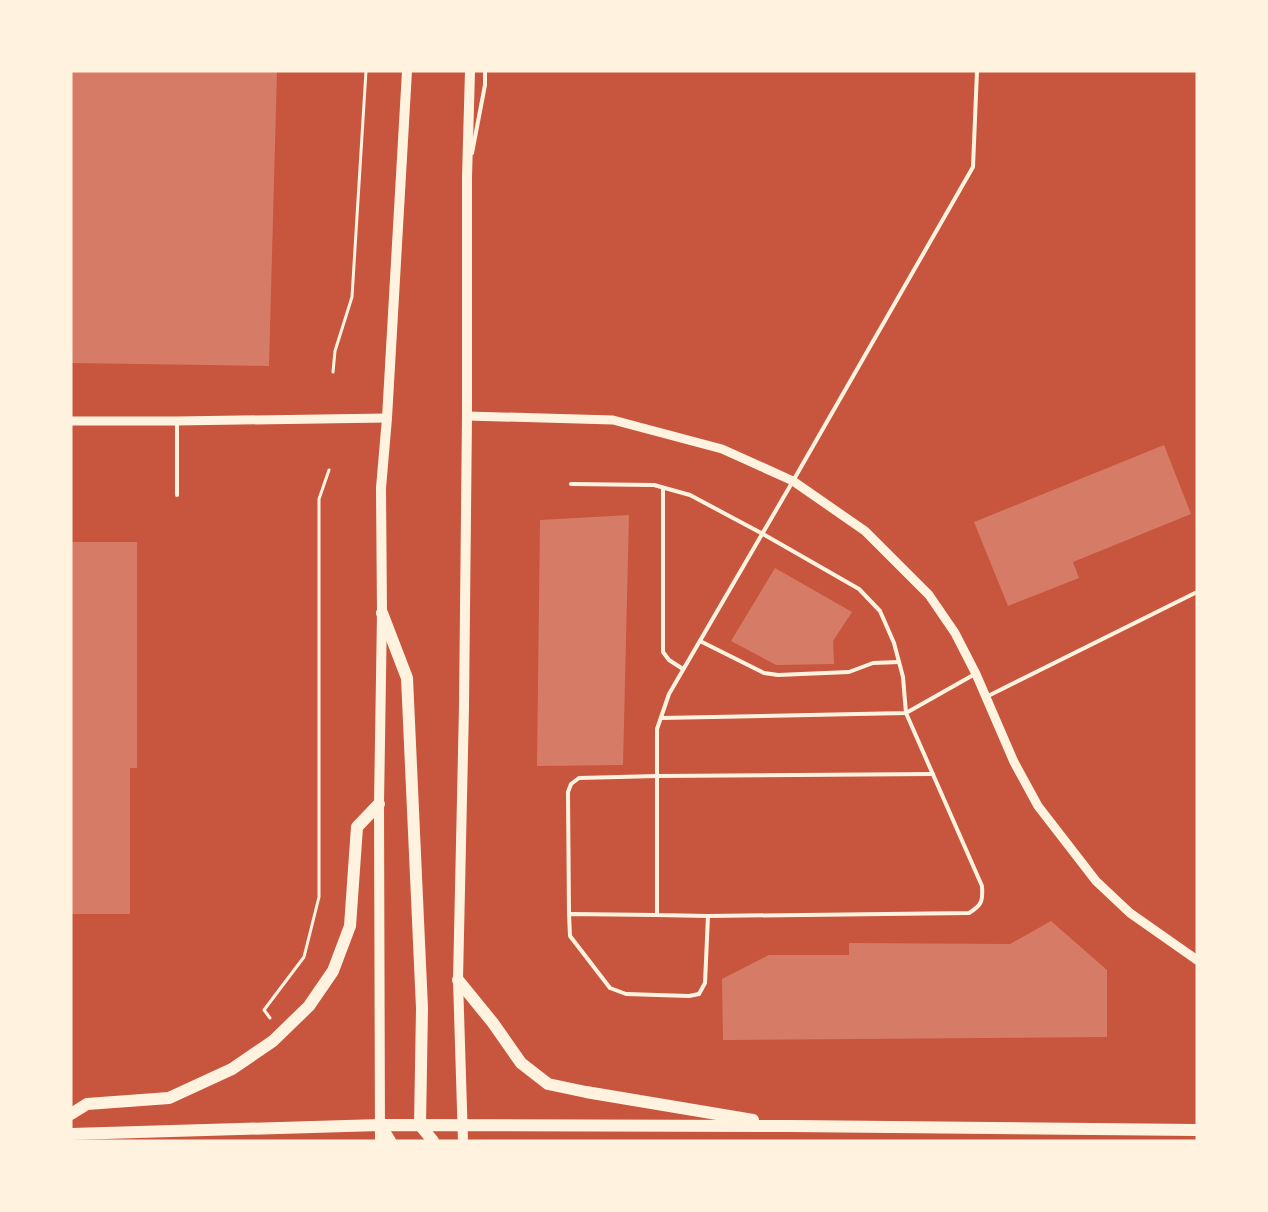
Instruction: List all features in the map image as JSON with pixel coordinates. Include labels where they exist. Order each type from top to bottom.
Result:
[{"type":"main road","points":[[380,1141],[379,804],[382,613],[381,488],[387,418],[407,71]]},
{"type":"main road","points":[[463,1141],[458,980],[464,718],[467,177],[470,71]]},
{"type":"main road","points":[[382,613],[407,678],[422,1008],[420,1125],[433,1141]]},
{"type":"main road","points":[[71,1114],[86,1104],[169,1098],[232,1068],[273,1041],[309,1006],[333,971],[350,926],[357,827],[379,804]]},
{"type":"main road","points":[[458,980],[522,1063],[548,1084],[790,1126]]},
{"type":"main road","points":[[380,1125],[390,1141]]},
{"type":"main road","points":[[71,1134],[380,1125],[790,1126],[1197,1130]]},
{"type":"street","points":[[467,416],[613,420],[722,449],[793,481],[865,531],[929,595],[955,632],[976,674],[1014,762],[1038,806],[1096,881],[1130,914],[1197,960]]},
{"type":"street","points":[[71,421],[387,418]]},
{"type":"lane","points":[[467,177],[485,71]]},
{"type":"lane","points":[[657,915],[658,729],[669,694],[973,167],[977,71]]},
{"type":"lane","points":[[177,421],[177,495]]},
{"type":"lane","points":[[569,914],[708,916],[969,913],[979,907],[983,898],[982,886],[906,713],[903,677],[894,643],[880,611],[859,589],[763,534],[690,496],[654,485],[572,484]]},
{"type":"lane","points":[[663,488],[663,652],[669,660],[683,669]]},
{"type":"lane","points":[[986,697],[1197,592]]},
{"type":"lane","points":[[700,640],[764,673],[778,675],[849,672],[872,663],[898,662]]},
{"type":"lane","points":[[661,718],[906,713],[976,674]]},
{"type":"lane","points":[[708,916],[705,983],[699,994],[689,996],[626,994],[610,988],[570,936],[568,792],[572,784],[579,778],[933,774]]},
{"type":"path","points":[[333,372],[335,351],[352,297],[366,71]]},
{"type":"path","points":[[273,1021],[264,1010],[304,957],[319,897],[319,499],[329,470]]},
{"type":"building","points":[[71,71],[277,71],[269,366],[71,363]]},
{"type":"building","points":[[1164,445],[1191,514],[1073,562],[1079,578],[1008,606],[974,522]]},
{"type":"building","points":[[629,515],[623,765],[537,766],[540,520]]},
{"type":"building","points":[[71,542],[137,542],[137,768],[130,768],[130,914],[71,914]]},
{"type":"building","points":[[775,568],[852,612],[833,641],[834,664],[776,665],[731,641]]},
{"type":"building","points":[[1051,921],[1107,970],[1107,1037],[723,1040],[722,979],[769,955],[849,955],[849,943],[1010,944]]}]
